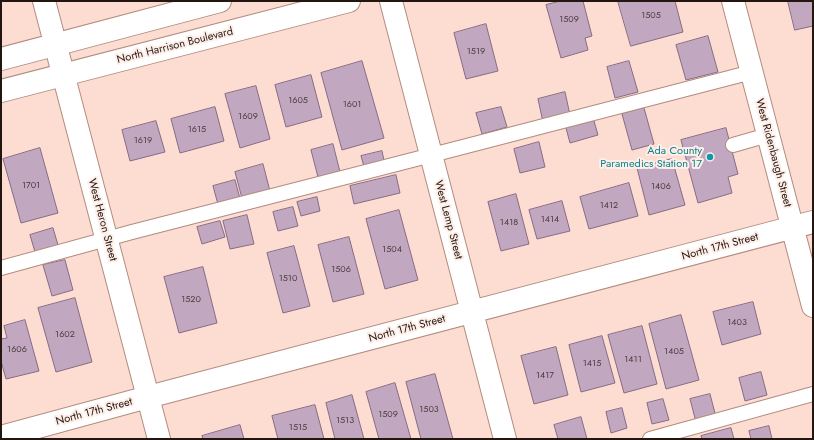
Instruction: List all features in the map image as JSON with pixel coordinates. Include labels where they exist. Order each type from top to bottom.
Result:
[{"type":"street","name":"West Heron Street","points":[[44,1],[158,439]]},
{"type":"street","points":[[1,59],[220,1]]},
{"type":"street","name":"North Harrison Boulevard","points":[[1,91],[349,1]]},
{"type":"street","name":"West Lemp Street","points":[[391,1],[505,439]]},
{"type":"street","name":"West Ridenbaugh Street","points":[[733,1],[768,135],[803,225],[813,306]]},
{"type":"street","name":"North 17th Street","points":[[1,438],[148,397],[803,225]]},
{"type":"lane","points":[[1,268],[106,239],[752,72]]},
{"type":"lane","points":[[733,145],[768,135]]},
{"type":"lane","points":[[650,439],[813,394]]},
{"type":"building","points":[[561,1],[583,1],[592,36],[585,38],[588,50],[561,58],[546,5]]},
{"type":"building","points":[[618,1],[675,1],[683,32],[631,46]]},
{"type":"building","points":[[788,1],[813,1],[813,26],[795,30]]},
{"type":"building","points":[[486,24],[498,71],[466,79],[454,33]]},
{"type":"building","points":[[708,36],[718,72],[686,80],[676,45]]},
{"type":"building","points":[[362,61],[384,138],[342,150],[321,73]]},
{"type":"building","points":[[629,61],[638,92],[615,98],[607,67]]},
{"type":"building","points":[[311,75],[322,117],[286,127],[275,85]]},
{"type":"building","points":[[256,86],[270,139],[240,148],[225,94]]},
{"type":"building","points":[[565,92],[570,115],[543,122],[538,99]]},
{"type":"building","points":[[215,107],[224,141],[180,153],[171,119]]},
{"type":"building","points":[[501,107],[507,127],[482,134],[476,113]]},
{"type":"building","points":[[644,108],[654,144],[632,150],[622,114]]},
{"type":"building","points":[[156,121],[165,152],[130,161],[122,130]]},
{"type":"building","points":[[594,121],[598,135],[570,143],[566,128]]},
{"type":"building","name":"Ada County Paramedics Station 17","points":[[726,128],[738,174],[728,177],[732,193],[698,203],[681,140]]},
{"type":"building","points":[[539,142],[545,167],[520,173],[514,149]]},
{"type":"building","points":[[333,144],[341,176],[319,181],[311,150]]},
{"type":"building","points":[[40,148],[58,213],[21,223],[3,159]]},
{"type":"building","points":[[382,151],[385,165],[365,170],[361,156]]},
{"type":"building","points":[[672,159],[685,205],[649,215],[637,168]]},
{"type":"building","points":[[263,164],[271,195],[243,202],[235,172]]},
{"type":"building","points":[[396,175],[400,193],[354,204],[350,186]]},
{"type":"building","points":[[235,180],[241,202],[219,208],[213,186]]},
{"type":"building","points":[[629,183],[638,216],[589,229],[580,197]]},
{"type":"building","points":[[516,194],[529,244],[501,251],[488,202]]},
{"type":"building","points":[[317,197],[320,211],[301,216],[297,202]]},
{"type":"building","points":[[562,201],[570,231],[537,239],[529,210]]},
{"type":"building","points":[[293,207],[298,226],[278,231],[273,212]]},
{"type":"building","points":[[399,210],[418,280],[385,289],[366,219]]},
{"type":"building","points":[[247,215],[254,244],[230,249],[223,221]]},
{"type":"building","points":[[220,221],[225,237],[202,244],[197,227]]},
{"type":"building","points":[[53,228],[58,245],[35,252],[30,235]]},
{"type":"building","points":[[349,237],[364,294],[333,302],[318,245]]},
{"type":"building","points":[[294,246],[310,306],[283,313],[267,253]]},
{"type":"building","points":[[65,260],[73,290],[52,296],[43,265]]},
{"type":"building","points":[[203,267],[217,323],[179,333],[164,277]]},
{"type":"building","points":[[75,298],[92,362],[56,372],[38,308]]},
{"type":"building","points":[[753,302],[761,334],[722,345],[713,312]]},
{"type":"building","points":[[681,315],[699,380],[666,389],[649,324]]},
{"type":"building","points":[[25,320],[39,371],[6,379],[1,361],[1,339],[7,338],[4,326]]},
{"type":"building","points":[[642,326],[657,384],[624,393],[608,335]]},
{"type":"building","points":[[602,336],[615,383],[581,392],[569,345]]},
{"type":"building","points":[[556,347],[568,395],[534,404],[521,356]]},
{"type":"building","points":[[761,372],[767,395],[745,401],[739,378]]},
{"type":"building","points":[[435,374],[453,439],[421,439],[406,382]]},
{"type":"building","points":[[395,383],[411,439],[379,439],[366,392]]},
{"type":"building","points":[[710,394],[716,417],[696,422],[690,399]]},
{"type":"building","points":[[352,395],[364,439],[335,439],[326,403]]},
{"type":"building","points":[[663,399],[669,420],[652,424],[647,403]]},
{"type":"building","points":[[315,405],[324,439],[278,439],[272,416]]},
{"type":"building","points":[[622,408],[627,428],[611,433],[606,412]]},
{"type":"building","points":[[581,417],[587,439],[558,439],[554,425]]},
{"type":"building","points":[[240,425],[244,439],[203,439],[202,436]]},
{"type":"building","points":[[769,426],[772,439],[751,439],[749,431]]},
{"type":"building","points":[[731,428],[734,439],[702,439],[701,436]]},
{"type":"place","name":"Ada County Paramedics Station 17","points":[[710,157]]}]
